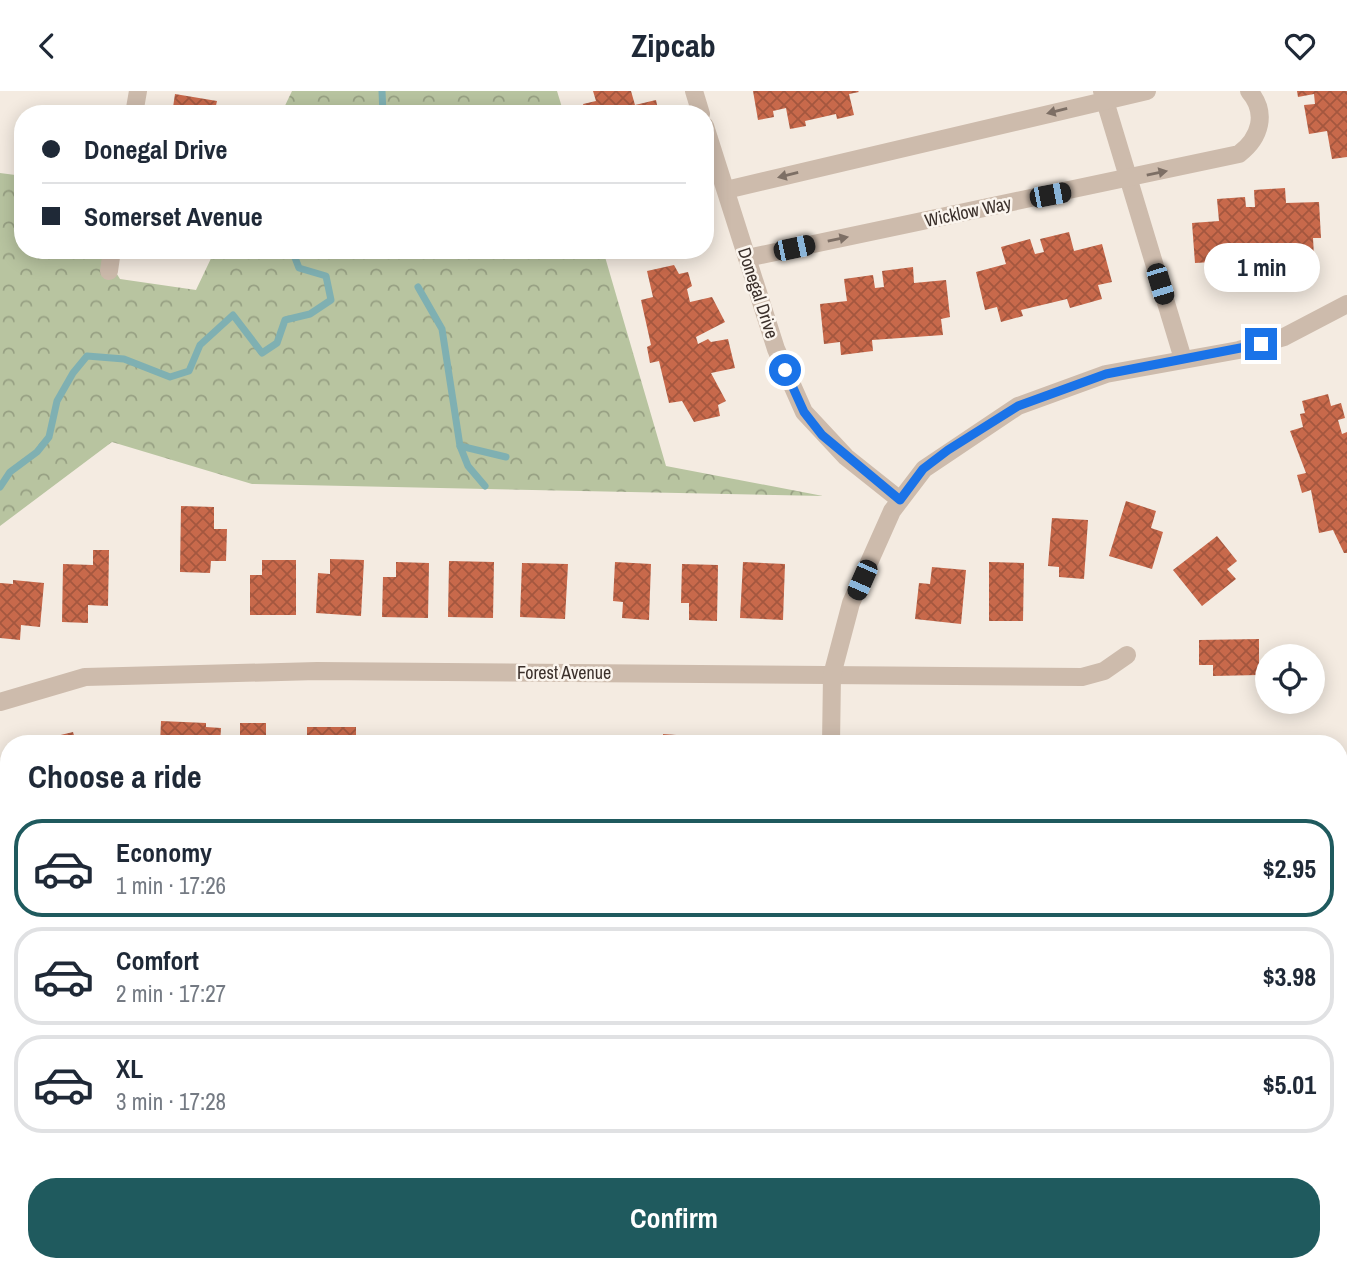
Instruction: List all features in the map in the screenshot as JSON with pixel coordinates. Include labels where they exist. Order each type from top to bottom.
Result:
[{"type":"street","points":[[726,190],[1104,95],[1147,91]]},
{"type":"street","name":"Wicklow Way","points":[[747,258],[1239,154],[1248,147],[1260,127],[1258,103],[1249,91]]},
{"type":"street","points":[[1104,95],[1183,359]]},
{"type":"street","name":"Donegal Drive","points":[[714,153],[776,349],[804,412],[846,457],[900,500]]},
{"type":"street","points":[[109,271],[111,259]]},
{"type":"street","points":[[831,735],[832,675],[852,603],[892,511],[932,463],[1018,406],[1106,374],[1239,350],[1284,337],[1347,304]]},
{"type":"street","name":"Forest Avenue","points":[[0,702],[85,677],[330,671],[1082,677],[1104,671],[1127,655]]},
{"type":"green space","points":[[292,91],[557,91],[561,105],[285,105]]},
{"type":"green space","points":[[0,173],[14,175],[14,259],[108,259],[120,279],[196,290],[211,259],[606,259],[666,466],[823,496],[252,484],[112,442],[0,526]]},
{"type":"building","points":[[593,91],[631,91],[635,105],[583,104],[596,101]]},
{"type":"building","points":[[753,91],[859,92],[849,94],[854,115],[837,119],[836,114],[805,121],[806,126],[790,129],[786,108],[773,111],[774,117],[758,120]]},
{"type":"building","points":[[1297,91],[1347,91],[1347,157],[1332,159],[1327,131],[1309,134],[1304,105],[1315,104],[1314,94],[1298,97]]},
{"type":"building","points":[[175,94],[217,101],[216,105],[173,105]]},
{"type":"building","points":[[656,100],[657,105],[635,105]]},
{"type":"building","points":[[1285,188],[1286,203],[1319,202],[1321,238],[1313,238],[1314,256],[1247,257],[1247,273],[1213,275],[1212,262],[1195,263],[1192,223],[1219,221],[1217,199],[1245,197],[1246,207],[1255,207],[1254,190]]},
{"type":"building","points":[[1069,232],[1074,251],[1102,244],[1112,282],[1098,285],[1102,299],[1070,308],[1067,299],[1021,310],[1023,316],[1001,322],[997,307],[985,310],[976,272],[1006,264],[1001,247],[1030,239],[1035,254],[1044,252],[1040,239]]},
{"type":"building","points":[[674,265],[679,274],[688,272],[692,286],[687,289],[690,302],[712,297],[725,322],[696,337],[698,344],[708,339],[711,342],[728,339],[735,368],[711,373],[726,401],[718,405],[720,416],[694,422],[682,401],[669,403],[659,361],[650,363],[647,347],[651,345],[641,300],[653,297],[647,271]]},
{"type":"building","points":[[913,267],[914,283],[946,280],[950,317],[941,319],[943,335],[872,340],[873,351],[841,355],[840,342],[824,344],[820,304],[847,301],[844,279],[873,275],[875,288],[884,287],[882,271]]},
{"type":"building","points":[[1328,394],[1331,406],[1341,403],[1345,418],[1338,420],[1342,434],[1347,432],[1347,553],[1344,553],[1333,530],[1319,533],[1311,490],[1302,493],[1297,475],[1306,473],[1290,431],[1303,427],[1300,414],[1305,413],[1302,401]]},
{"type":"building","points":[[1126,501],[1156,511],[1151,528],[1163,532],[1152,569],[1109,556]]},
{"type":"building","points":[[181,506],[214,507],[214,529],[227,529],[226,561],[211,561],[210,573],[180,572]]},
{"type":"building","points":[[1052,518],[1088,520],[1084,579],[1059,577],[1059,567],[1048,566]]},
{"type":"building","points":[[1217,536],[1237,561],[1227,569],[1236,579],[1202,606],[1173,570]]},
{"type":"building","points":[[93,550],[109,550],[108,606],[88,605],[88,623],[62,622],[63,564],[93,565]]},
{"type":"building","points":[[330,559],[364,560],[361,616],[316,613],[318,573],[330,574]]},
{"type":"building","points":[[262,560],[296,560],[296,615],[250,615],[250,575],[262,575]]},
{"type":"building","points":[[449,561],[494,562],[493,618],[448,617]]},
{"type":"building","points":[[396,562],[429,563],[428,618],[382,617],[383,577],[396,577]]},
{"type":"building","points":[[615,562],[651,564],[649,620],[622,618],[623,602],[613,601]]},
{"type":"building","points":[[743,562],[785,564],[783,620],[740,618]]},
{"type":"building","points":[[989,562],[1024,563],[1023,621],[989,621]]},
{"type":"building","points":[[522,563],[568,564],[565,619],[520,617]]},
{"type":"building","points":[[682,564],[718,565],[717,621],[689,620],[689,603],[681,603]]},
{"type":"building","points":[[932,567],[966,570],[961,624],[915,619],[919,583],[930,584]]},
{"type":"building","points":[[13,580],[44,583],[40,627],[21,625],[20,640],[0,638],[0,583],[13,584]]},
{"type":"building","points":[[1259,639],[1259,644],[1255,644],[1255,675],[1213,676],[1213,665],[1199,665],[1199,640]]},
{"type":"building","points":[[161,721],[206,723],[206,727],[221,728],[221,735],[160,735]]},
{"type":"building","points":[[240,723],[266,723],[266,735],[240,735]]},
{"type":"building","points":[[307,727],[356,727],[356,735],[307,735]]},
{"type":"waterway","points":[[382,91],[383,105]]},
{"type":"waterway","points":[[0,487],[10,472],[37,452],[49,437],[57,401],[73,373],[87,356],[124,359],[170,377],[189,371],[200,345],[233,315],[262,353],[277,343],[285,320],[310,314],[331,300],[326,276],[299,268],[296,259]]},
{"type":"waterway","points":[[418,287],[442,329],[460,446],[468,466],[485,486]]},
{"type":"waterway","points":[[460,446],[506,457]]},
{"type":"route","points":[[785,370],[804,412],[822,435],[900,500],[923,469],[1018,406],[1106,374],[1261,344]]}]
